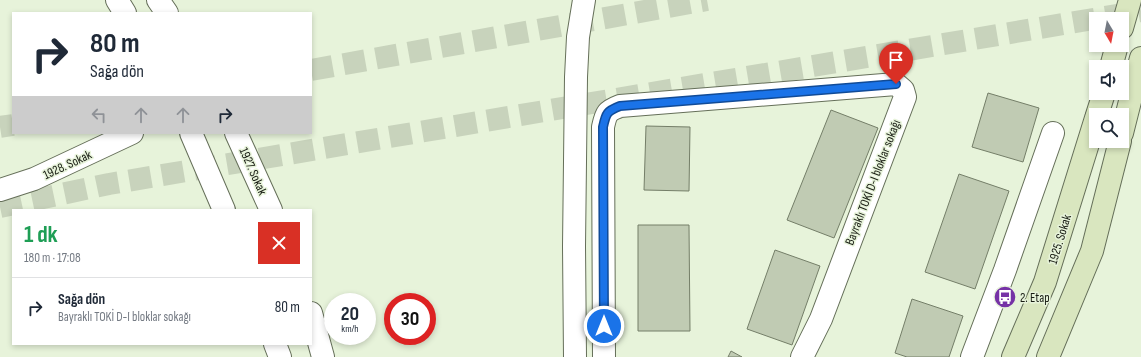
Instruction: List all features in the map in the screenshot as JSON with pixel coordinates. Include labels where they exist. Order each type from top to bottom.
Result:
[{"type":"main road","points":[[1127,12],[1130,0]]},
{"type":"main road","points":[[1128,108],[1141,58]]},
{"type":"main road","name":"1925. Sokak","points":[[1013,357],[1045,282],[1089,141]]},
{"type":"main road","points":[[1048,357],[1092,251],[1118,148]]},
{"type":"street","points":[[117,0],[124,12]]},
{"type":"street","points":[[158,0],[166,12]]},
{"type":"street","points":[[575,357],[574,246],[576,78],[578,38],[584,0]]},
{"type":"street","name":"Bayraklı TOKİ D-I bloklar sokağı","points":[[604,357],[603,127],[606,114],[612,109],[620,106],[896,84],[903,90],[904,97],[821,319],[802,357]]},
{"type":"street","points":[[972,357],[1005,270],[1053,133]]},
{"type":"street","name":"1928. Sokak","points":[[0,190],[34,179],[130,134]]},
{"type":"street","points":[[191,134],[224,209]]},
{"type":"street","name":"1927. Sokak","points":[[236,134],[271,209]]},
{"type":"street","points":[[312,317],[323,357]]},
{"type":"street","points":[[275,345],[280,357]]},
{"type":"building","points":[[988,93],[1039,108],[1023,162],[972,147]]},
{"type":"building","points":[[831,110],[878,128],[834,238],[787,220]]},
{"type":"building","points":[[646,126],[690,127],[689,191],[644,190]]},
{"type":"building","points":[[959,174],[1009,191],[975,289],[925,272]]},
{"type":"building","points":[[638,225],[689,225],[690,331],[638,331]]},
{"type":"building","points":[[775,250],[820,266],[792,345],[747,329]]},
{"type":"building","points":[[912,299],[963,316],[949,357],[907,357],[895,353]]},
{"type":"building","points":[[731,351],[742,357],[728,357]]},
{"type":"tunnel","points":[[312,70],[707,0]]},
{"type":"tunnel","points":[[0,207],[109,184],[1141,11]]},
{"type":"tunnel","points":[[0,127],[12,125]]},
{"type":"place","name":"2. Etap","points":[[1005,297]]},
{"type":"route","points":[[604,326],[603,127],[606,114],[612,109],[620,106],[896,84]]}]
